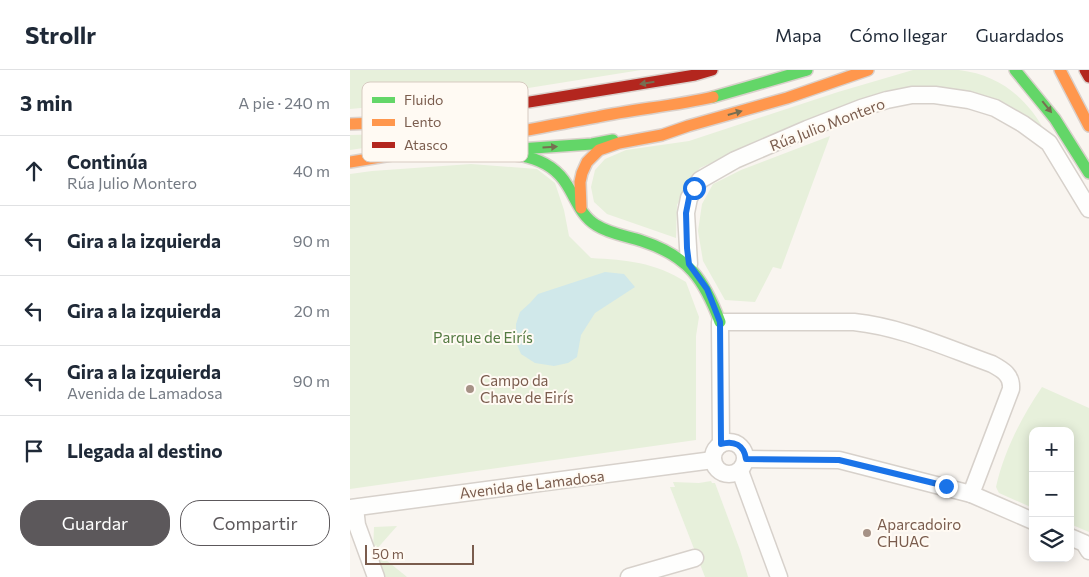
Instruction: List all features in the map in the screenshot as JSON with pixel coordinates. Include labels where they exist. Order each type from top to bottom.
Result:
[{"type":"main road","points":[[528,102],[695,75],[712,70]]},
{"type":"main road","points":[[528,130],[600,116],[683,104],[751,87],[807,70]]},
{"type":"main road","points":[[580,208],[580,182],[587,162],[599,150],[609,145],[662,135],[787,98],[868,70]]},
{"type":"main road","points":[[1060,70],[1089,126]]},
{"type":"main road","points":[[1085,70],[1089,77]]},
{"type":"main road","points":[[1011,72],[1029,85],[1060,123],[1089,173]]},
{"type":"main road","points":[[533,118],[600,116]]},
{"type":"main road","points":[[528,148],[592,144],[688,126]]},
{"type":"main road","points":[[528,156],[556,170],[563,178],[585,216],[594,224],[611,233],[650,244],[669,252],[689,264],[707,289],[720,322]]},
{"type":"street","name":"Rúa Julio Montero","points":[[689,264],[686,213],[689,198],[700,180],[735,160],[807,129],[861,108],[912,95],[935,95],[969,100],[995,108],[1023,124],[1049,143],[1089,210]]},
{"type":"street","points":[[721,444],[720,322],[854,322],[870,324],[911,335],[992,364],[1002,369],[1009,376],[1011,389],[971,494]]},
{"type":"street","points":[[779,577],[743,465],[742,448],[728,442],[721,444],[715,450],[713,460],[722,473],[733,474],[743,465],[839,460],[971,494],[1029,519]]},
{"type":"street","name":"Avenida de Lamadosa","points":[[353,508],[713,460]]},
{"type":"street","points":[[353,508],[357,525],[376,577]]},
{"type":"street","points":[[1074,539],[1084,543],[1089,551]]},
{"type":"street","points":[[628,577],[695,558]]},
{"type":"green space","points":[[350,70],[641,70],[528,88],[528,82],[362,82],[362,108],[350,109]]},
{"type":"green space","points":[[913,70],[959,70],[987,77],[1000,83],[1021,99],[1046,133],[1019,112],[989,101],[919,87],[743,149],[700,168],[689,182],[677,205],[676,238],[607,214],[594,202],[591,187],[595,170],[605,159],[626,150],[689,141],[838,92]]},
{"type":"green space","points":[[350,135],[362,135],[362,148],[350,150]]},
{"type":"green space","points":[[830,136],[781,269],[773,267],[755,302],[725,300],[703,261],[698,231],[702,204],[713,184],[741,170]]},
{"type":"green space","name":"Parque de Eirís","points":[[471,164],[537,169],[555,183],[564,210],[569,236],[591,258],[640,263],[663,270],[686,282],[699,317],[696,336],[696,440],[350,489],[350,174]]},
{"type":"green space","points":[[1042,387],[1089,408],[1089,532],[1074,526],[1074,427],[1029,427],[1029,506],[999,493],[996,487],[999,474],[1014,435]]},
{"type":"green space","points":[[711,481],[715,483],[748,577],[705,577],[670,487],[675,487],[673,482],[699,483]]},
{"type":"green space","points":[[397,526],[375,551],[407,577],[385,577],[373,551],[374,527]]},
{"type":"water","points":[[605,272],[624,274],[635,287],[595,313],[581,335],[577,357],[568,363],[554,366],[535,363],[521,354],[516,342],[516,324],[520,312],[538,294]]},
{"type":"traffic: fast","points":[[713,97],[807,70]]},
{"type":"traffic: fast","points":[[1015,70],[1055,119],[1089,173]]},
{"type":"traffic: fast","points":[[528,148],[592,144],[613,140]]},
{"type":"traffic: fast","points":[[528,158],[546,165],[558,173],[586,217],[596,225],[613,233],[658,247],[683,262],[708,293],[720,322]]},
{"type":"traffic: slow","points":[[581,208],[580,182],[582,173],[587,162],[599,150],[619,143],[662,135],[787,98],[868,70]]},
{"type":"traffic: slow","points":[[1060,70],[1089,126]]},
{"type":"traffic: slow","points":[[528,130],[713,97]]},
{"type":"traffic: slow","points":[[350,124],[362,124]]},
{"type":"traffic: slow","points":[[350,162],[362,160]]},
{"type":"traffic: jam","points":[[528,102],[695,75],[712,70]]},
{"type":"traffic: jam","points":[[1085,70],[1089,77]]},
{"type":"place","name":"Campo da Chave de Eirís","points":[[470,389]]},
{"type":"place","name":"Aparcadoiro CHUAC","points":[[867,533]]},
{"type":"route","points":[[694,188],[689,198],[686,213],[687,248],[689,264],[707,289],[720,322],[721,444],[728,442],[738,445],[745,453],[746,459],[839,460],[946,486]]}]
